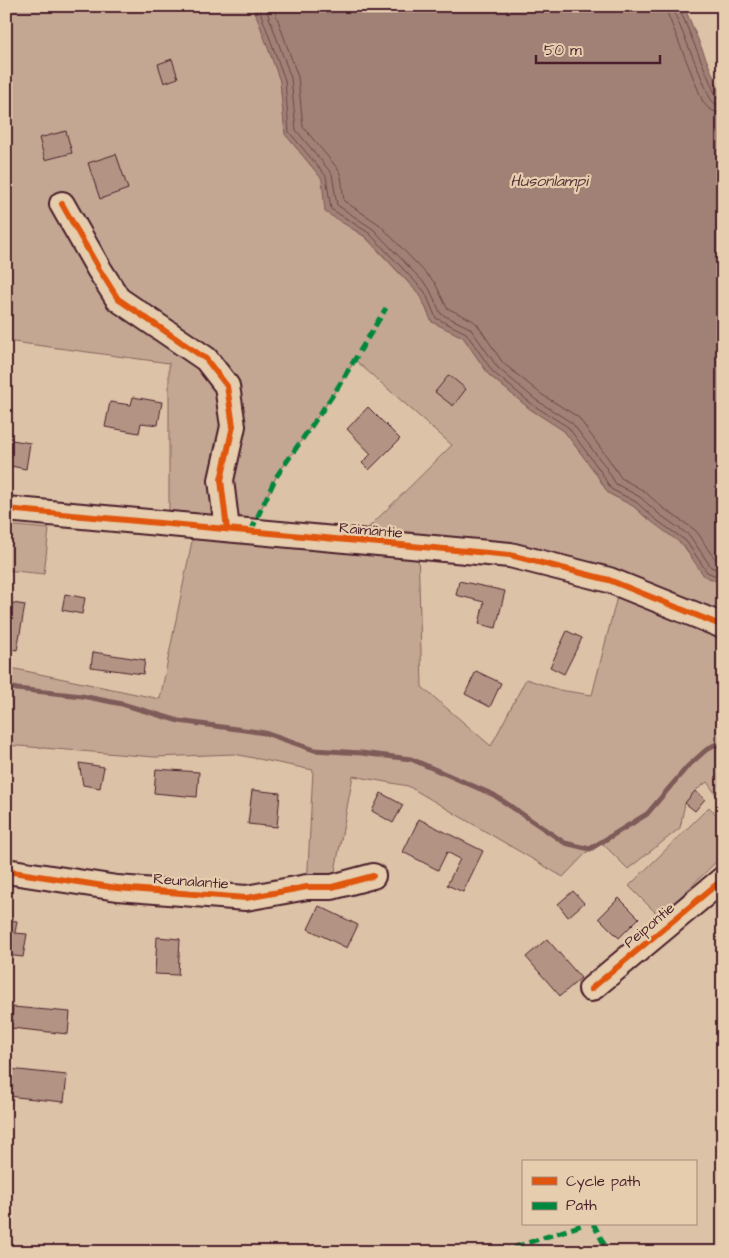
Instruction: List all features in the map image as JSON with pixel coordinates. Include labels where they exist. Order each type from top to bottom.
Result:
[{"type":"street","points":[[62,204],[118,299],[206,359],[227,386],[233,426],[221,480],[227,529]]},
{"type":"street","name":"Räimäntie","points":[[6,509],[510,555],[609,580],[723,626]]},
{"type":"street","name":"Reunalantie","points":[[6,871],[117,888],[246,898],[307,887],[332,887],[373,876]]},
{"type":"street","name":"Peipontie","points":[[591,989],[723,879]]},
{"type":"shaded area","points":[[6,6],[253,6],[280,81],[285,134],[322,179],[326,212],[365,237],[420,295],[432,322],[463,337],[489,375],[530,409],[564,431],[595,472],[608,493],[633,506],[645,517],[723,540],[723,804],[707,782],[695,791],[685,803],[680,828],[628,869],[601,842],[590,849],[563,877],[408,786],[353,776],[332,887],[307,887],[313,770],[234,754],[155,757],[6,745],[6,667],[160,699],[195,526],[169,524],[169,363],[6,341]],"holes":[[[355,360],[452,445],[355,541],[251,531],[276,477]],[[418,547],[620,585],[592,695],[559,690],[526,679],[491,746],[422,687]]]},
{"type":"shaded area","points":[[6,525],[49,529],[44,574],[6,570]]},
{"type":"shaded area","points":[[709,807],[723,822],[723,855],[660,917],[629,886]]},
{"type":"water","name":"Husonlampi","points":[[253,6],[684,6],[723,99],[723,584],[704,576],[683,545],[633,506],[608,493],[595,472],[564,431],[530,409],[489,375],[463,337],[432,322],[420,295],[366,237],[325,212],[322,179],[285,134],[280,81]]},
{"type":"building","points":[[172,59],[178,78],[164,83],[158,64]]},
{"type":"building","points":[[66,131],[72,153],[45,160],[39,138]]},
{"type":"building","points":[[116,154],[128,189],[100,199],[88,163]]},
{"type":"building","points":[[449,375],[466,389],[453,406],[435,392]]},
{"type":"building","points":[[133,397],[162,402],[158,425],[141,423],[139,433],[105,427],[110,402],[131,405]]},
{"type":"building","points":[[368,407],[400,439],[369,470],[362,463],[371,454],[347,429]]},
{"type":"building","points":[[6,439],[30,443],[26,469],[6,465]]},
{"type":"building","points":[[459,581],[505,591],[496,628],[479,624],[484,602],[456,595]]},
{"type":"building","points":[[65,594],[85,598],[82,614],[62,610]]},
{"type":"building","points":[[6,602],[25,605],[17,650],[6,648]]},
{"type":"building","points":[[567,631],[582,638],[564,674],[550,667]]},
{"type":"building","points":[[93,652],[145,660],[143,674],[91,667]]},
{"type":"building","points":[[476,671],[501,683],[490,707],[465,694]]},
{"type":"building","points":[[79,763],[104,767],[100,788],[83,785]]},
{"type":"building","points":[[156,769],[199,772],[197,797],[154,793]]},
{"type":"building","points":[[252,790],[280,793],[277,827],[248,824]]},
{"type":"building","points":[[695,791],[705,799],[695,811],[685,803]]},
{"type":"building","points":[[381,793],[403,805],[393,823],[372,811]]},
{"type":"building","points":[[419,819],[483,851],[463,892],[447,885],[460,859],[447,852],[438,870],[403,852]]},
{"type":"building","points":[[573,891],[584,903],[568,917],[558,904]]},
{"type":"building","points":[[619,898],[639,918],[619,938],[599,918]]},
{"type":"building","points":[[319,906],[358,925],[347,948],[308,929]]},
{"type":"building","points":[[6,920],[17,921],[15,933],[27,934],[23,957],[6,955]]},
{"type":"building","points":[[157,937],[180,939],[178,975],[155,974]]},
{"type":"building","points":[[547,939],[581,978],[560,996],[526,957]]},
{"type":"building","points":[[13,1007],[70,1012],[68,1034],[11,1028]]},
{"type":"building","points":[[9,1069],[67,1075],[64,1102],[7,1096]]},
{"type":"waterway","points":[[6,686],[17,689],[82,696],[122,704],[179,721],[265,733],[314,750],[411,759],[494,795],[565,843],[590,849],[647,814],[687,767],[714,745],[723,745]]},
{"type":"marked path","points":[[251,531],[276,477],[335,392],[386,308]]},
{"type":"marked path","points":[[500,1252],[579,1226]]},
{"type":"marked path","points":[[595,1226],[608,1252]]},
{"type":"cycle path","points":[[62,204],[118,299],[206,359],[227,386],[233,426],[221,480],[227,529]]},
{"type":"cycle path","points":[[6,509],[510,555],[609,580],[723,626]]},
{"type":"cycle path","points":[[6,871],[117,888],[246,898],[307,887],[332,887],[373,876]]},
{"type":"cycle path","points":[[591,989],[723,879]]}]
